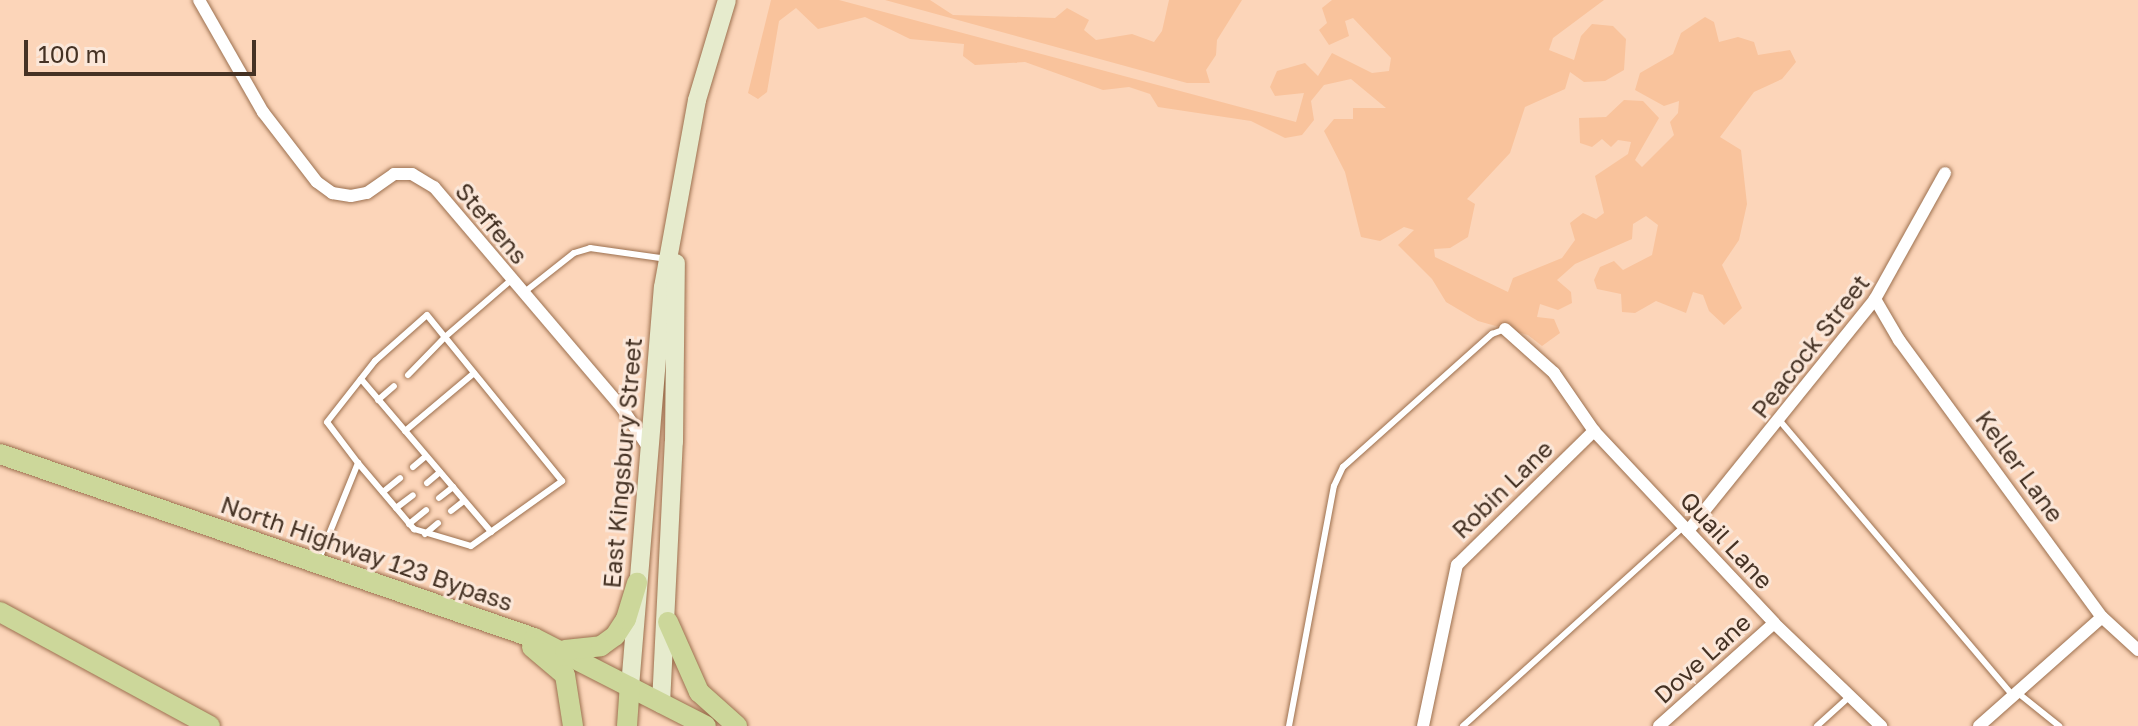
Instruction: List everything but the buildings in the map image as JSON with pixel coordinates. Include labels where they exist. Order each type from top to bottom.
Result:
[{"type":"main road","name":"East Kingsbury Street","points":[[627,726],[646,444],[668,259],[697,100],[727,0]]},
{"type":"main road","name":"East Kingsbury Street","points":[[658,726],[668,622],[677,204]]},
{"type":"main road","name":"North Highway 123 Bypass","points":[[0,454],[456,609],[565,650],[706,726]]},
{"type":"main road","points":[[565,650],[601,646],[615,636],[626,619],[637,583]]},
{"type":"main road","points":[[456,609],[548,656],[565,675],[572,694],[573,726]]},
{"type":"main road","points":[[0,612],[210,726]]},
{"type":"main road","points":[[668,622],[693,684],[737,726]]},
{"type":"street","name":"Steffens","points":[[199,0],[263,112],[317,182],[332,193],[351,196],[367,193],[394,174],[412,174],[434,187],[622,408],[646,444]]},
{"type":"street","name":"Peacock Street","points":[[1686,528],[1780,421],[1875,299],[1945,173]]},
{"type":"street","name":"Keller Lane","points":[[1875,299],[1899,340],[2102,617],[2138,650]]},
{"type":"street","name":"Quail Lane","points":[[1505,329],[1554,373],[1594,431],[1774,623],[1848,698],[1881,726]]},
{"type":"street","name":"Robin Lane","points":[[1423,726],[1457,565],[1594,431]]},
{"type":"street","points":[[1979,726],[2102,617]]},
{"type":"street","name":"Dove Lane","points":[[1659,726],[1774,623]]},
{"type":"lane","points":[[522,294],[574,253],[590,248],[668,259]]},
{"type":"lane","points":[[408,375],[445,337],[511,280]]},
{"type":"lane","points":[[427,315],[445,337],[562,481],[471,546],[425,534],[409,524],[327,422],[361,379],[427,315]]},
{"type":"lane","points":[[1289,726],[1334,486],[1343,467],[1492,334],[1505,329]]},
{"type":"lane","points":[[405,431],[474,373]]},
{"type":"lane","points":[[361,379],[491,532]]},
{"type":"lane","points":[[378,400],[394,386]]},
{"type":"lane","points":[[1780,421],[2015,694],[2059,726]]},
{"type":"lane","points":[[413,467],[426,456]]},
{"type":"lane","points":[[317,562],[358,463]]},
{"type":"lane","points":[[427,483],[440,472]]},
{"type":"lane","points":[[383,492],[400,478]]},
{"type":"lane","points":[[439,498],[453,487]]},
{"type":"lane","points":[[396,508],[413,495]]},
{"type":"lane","points":[[451,511],[464,501]]},
{"type":"lane","points":[[409,524],[426,510]]},
{"type":"lane","points":[[425,534],[438,523]]},
{"type":"lane","points":[[1463,726],[1686,528]]},
{"type":"lane","points":[[1817,726],[1848,698]]},
{"type":"shaded area","points":[[771,0],[839,0],[1296,122],[1304,93],[1275,96],[1270,87],[1277,71],[1305,63],[1318,76],[1332,53],[1372,73],[1389,71],[1391,58],[1353,18],[1345,21],[1349,36],[1329,45],[1319,30],[1327,23],[1322,8],[1332,0],[1604,0],[1553,38],[1549,50],[1574,60],[1581,36],[1592,24],[1613,26],[1626,39],[1624,70],[1605,81],[1584,82],[1570,72],[1565,89],[1525,107],[1510,153],[1467,199],[1475,204],[1468,237],[1450,248],[1434,249],[1435,257],[1508,292],[1513,278],[1562,258],[1575,240],[1570,223],[1583,213],[1596,219],[1604,213],[1595,176],[1628,154],[1631,142],[1618,140],[1611,147],[1602,139],[1592,147],[1580,143],[1579,118],[1606,117],[1624,100],[1643,101],[1659,118],[1635,160],[1642,167],[1674,135],[1670,122],[1678,113],[1679,101],[1664,106],[1635,90],[1640,73],[1673,54],[1681,33],[1705,17],[1714,22],[1719,42],[1738,37],[1754,42],[1758,55],[1790,50],[1796,62],[1782,79],[1754,92],[1720,137],[1741,150],[1747,204],[1739,240],[1722,265],[1742,308],[1724,325],[1709,311],[1703,295],[1693,292],[1686,313],[1656,301],[1635,313],[1622,312],[1621,294],[1597,289],[1594,280],[1600,267],[1614,261],[1623,270],[1652,255],[1658,225],[1646,216],[1633,224],[1632,239],[1575,264],[1557,280],[1571,292],[1572,303],[1558,310],[1540,304],[1537,317],[1554,319],[1560,333],[1542,346],[1528,335],[1478,321],[1446,302],[1432,279],[1398,245],[1414,230],[1404,227],[1380,241],[1361,237],[1345,172],[1324,131],[1334,119],[1353,119],[1353,108],[1386,108],[1351,79],[1324,85],[1311,101],[1314,120],[1302,135],[1285,138],[1251,121],[1158,107],[1150,94],[1129,87],[1103,90],[1025,62],[975,65],[963,56],[964,44],[910,39],[865,17],[818,29],[796,8],[779,21],[767,92],[758,99],[748,93]]},
{"type":"shaded area","points":[[885,0],[930,0],[953,15],[1055,18],[1067,8],[1089,20],[1084,30],[1096,40],[1132,34],[1154,42],[1162,31],[1169,0],[1242,0],[1217,40],[1216,55],[1206,70],[1210,83],[1187,83]]}]
